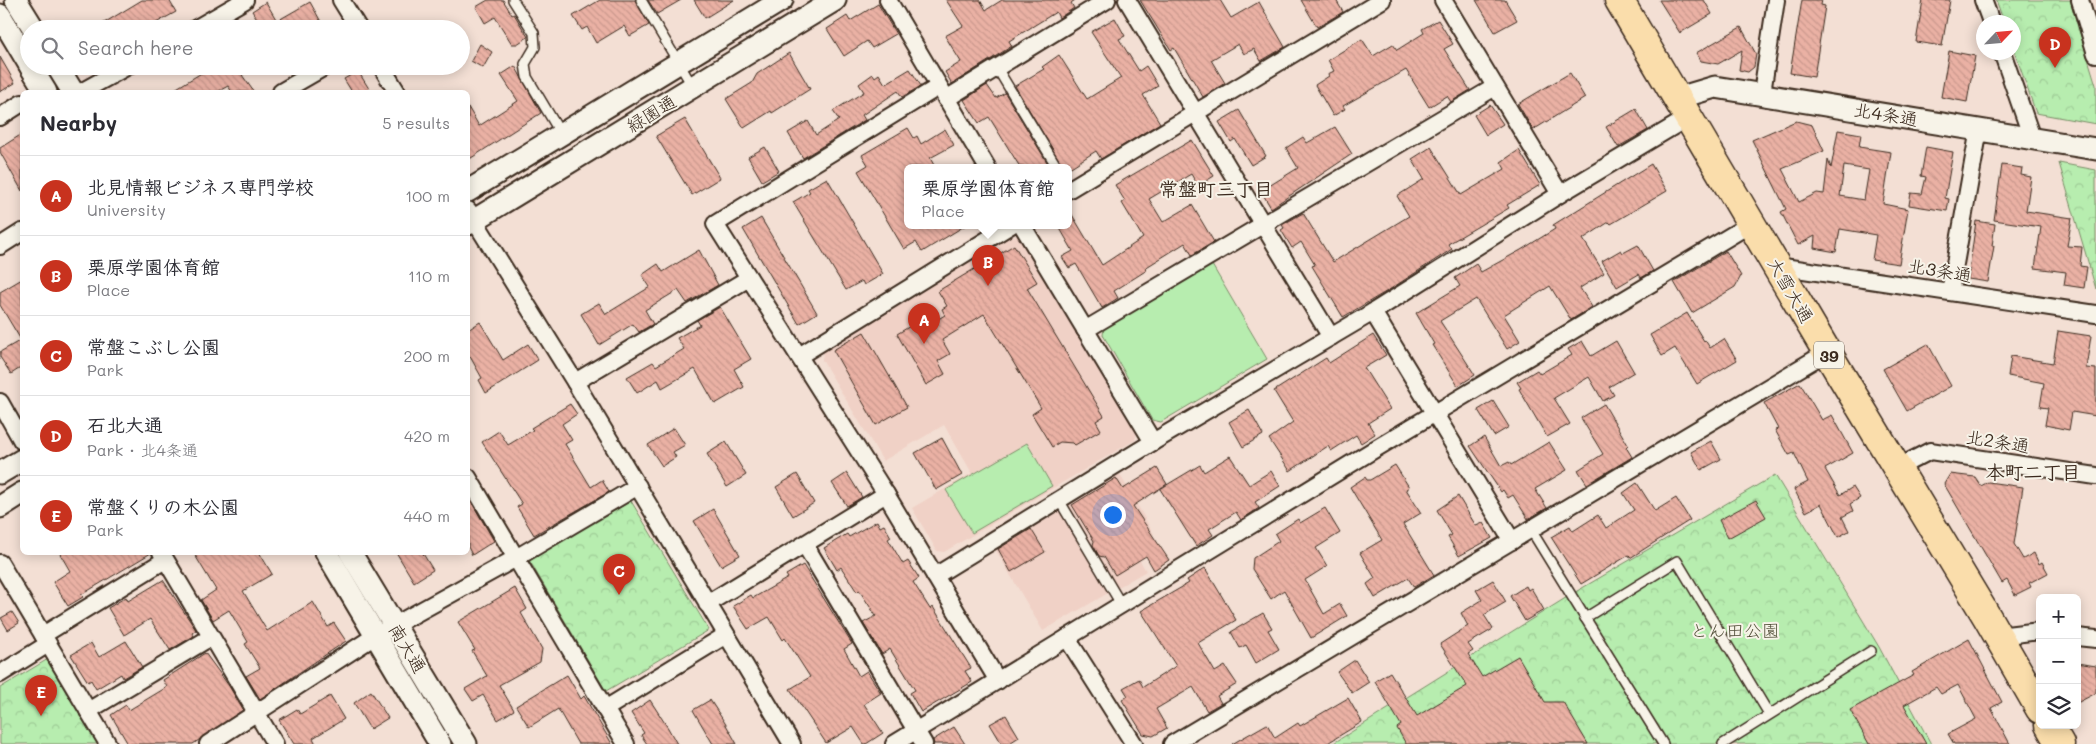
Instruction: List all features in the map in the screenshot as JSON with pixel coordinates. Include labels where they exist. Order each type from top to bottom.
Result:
[{"type":"highway","name":"大雪大通","points":[[1619,0],[2036,701]]},
{"type":"highway","points":[[2051,729],[2060,744]]},
{"type":"street","points":[[16,0],[28,20]]},
{"type":"street","points":[[341,0],[353,20]]},
{"type":"street","name":"緑園通","points":[[470,190],[782,0]]},
{"type":"street","points":[[888,0],[985,164]]},
{"type":"street","points":[[998,681],[886,494],[715,224],[942,93],[997,68],[1107,0]]},
{"type":"street","points":[[1127,0],[1331,337]]},
{"type":"street","points":[[1072,186],[1382,0]]},
{"type":"street","points":[[1443,0],[1560,194]]},
{"type":"street","points":[[1762,93],[1776,0]]},
{"type":"street","points":[[1984,0],[1989,15]]},
{"type":"street","points":[[2080,0],[2096,54]]},
{"type":"street","points":[[209,20],[239,1]]},
{"type":"street","name":"緑園通","points":[[470,218],[693,87],[822,3]]},
{"type":"street","points":[[0,15],[20,48]]},
{"type":"street","points":[[2005,60],[2032,138]]},
{"type":"street","points":[[35,75],[42,90]]},
{"type":"street","points":[[62,75],[71,90]]},
{"type":"street","points":[[85,90],[112,75]]},
{"type":"street","points":[[284,90],[310,75]]},
{"type":"street","points":[[387,75],[396,90]]},
{"type":"street","points":[[1085,330],[1495,87]]},
{"type":"street","name":"北4条通","points":[[1683,108],[1714,87],[1762,93],[2096,149]]},
{"type":"street","points":[[0,117],[20,103]]},
{"type":"street","points":[[935,576],[1153,442],[1373,312],[1560,194],[1683,108]]},
{"type":"street","points":[[1950,292],[1979,129]]},
{"type":"street","points":[[470,218],[575,382],[792,744]]},
{"type":"street","points":[[894,744],[920,737],[998,681],[1121,604],[1752,223]]},
{"type":"street","points":[[799,356],[1005,229]]},
{"type":"street","points":[[1024,229],[1153,442]]},
{"type":"street","points":[[0,246],[20,233]]},
{"type":"street","name":"北3条通","points":[[1777,266],[2096,314]]},
{"type":"street","points":[[575,382],[749,278]]},
{"type":"street","points":[[1373,312],[1512,541]]},
{"type":"street","points":[[1172,744],[1441,581],[1531,530],[1827,352]]},
{"type":"street","points":[[0,402],[20,437]]},
{"type":"street","name":"北2条通","points":[[1897,468],[1930,451],[2096,476]]},
{"type":"street","points":[[0,473],[20,461]]},
{"type":"street","points":[[470,480],[626,744]]},
{"type":"street","points":[[208,744],[394,625],[516,558],[638,486]]},
{"type":"street","points":[[0,507],[20,494]]},
{"type":"street","points":[[707,604],[886,494]]},
{"type":"street","points":[[805,545],[920,737]]},
{"type":"street","name":"南大通","points":[[328,555],[440,744]]},
{"type":"street","name":"南大通","points":[[352,555],[466,744]]},
{"type":"street","points":[[0,674],[163,556],[275,744]]},
{"type":"street","points":[[0,563],[108,744]]},
{"type":"street","points":[[1998,636],[2036,631]]},
{"type":"street","points":[[605,709],[726,635]]},
{"type":"street","points":[[88,711],[212,637]]},
{"type":"street","points":[[2081,637],[2096,639]]},
{"type":"street","points":[[1067,638],[1134,744]]},
{"type":"lane","points":[[513,0],[534,33],[534,46],[525,64],[527,77],[562,135]]},
{"type":"lane","points":[[640,0],[693,87]]},
{"type":"lane","points":[[997,68],[1056,164]]},
{"type":"lane","points":[[1059,500],[1121,604]]},
{"type":"lane","points":[[1531,530],[1663,744]]},
{"type":"lane","points":[[1585,618],[1677,561],[1770,714]]},
{"type":"lane","points":[[1723,744],[1872,651]]},
{"type":"shaded area","points":[[1018,236],[1137,432],[1135,440],[944,552],[937,551],[912,508],[972,473],[944,425],[883,461],[822,360],[823,352],[1009,237]]},
{"type":"shaded area","points":[[1119,473],[1154,534],[1132,547],[1146,571],[1043,631],[994,547]]},
{"type":"green space","points":[[1996,0],[2070,0],[2096,85],[2096,124],[2036,113],[2017,60],[2021,60],[2021,15],[2001,15]]},
{"type":"green space","points":[[2059,163],[2096,170],[2096,289]]},
{"type":"green space","points":[[1212,265],[1267,359],[1161,422],[1152,420],[1103,335],[1104,328]]},
{"type":"green space","points":[[1027,443],[1052,486],[972,533],[946,490]]},
{"type":"green space","name":"とん田公園","points":[[1775,475],[1879,647],[1931,744],[1332,744],[1572,594]]},
{"type":"green space","points":[[631,501],[709,630],[606,691],[529,560]]},
{"type":"green space","points":[[48,659],[98,744],[0,744],[0,688]]},
{"type":"building","points":[[142,0],[169,0],[176,12],[161,20],[109,20]]},
{"type":"building","points":[[488,0],[503,0],[528,37],[517,44],[512,44],[495,17],[485,23],[476,7]]},
{"type":"building","points":[[600,0],[635,0],[649,25],[630,36],[624,26],[596,43],[587,27],[582,30],[573,16]]},
{"type":"building","points":[[648,0],[681,0],[657,14]]},
{"type":"building","points":[[694,0],[734,0],[705,18]]},
{"type":"building","points":[[946,0],[980,0],[986,10],[1002,0],[1075,0],[1071,3],[1074,8],[1059,18],[1056,12],[1009,41],[1012,46],[952,84],[945,72],[961,62],[945,36],[963,26]]},
{"type":"building","points":[[1140,0],[1220,0],[1231,18],[1259,2],[1285,47],[1261,61],[1254,49],[1244,54],[1238,44],[1211,60],[1225,83],[1203,97],[1174,48],[1171,50]]},
{"type":"building","points":[[1301,0],[1336,0],[1343,12],[1317,27]]},
{"type":"building","points":[[1476,0],[1505,0],[1517,20],[1495,32]]},
{"type":"building","points":[[1659,0],[1704,0],[1712,14],[1680,33]]},
{"type":"building","points":[[1802,0],[1822,0],[1821,5],[1825,6],[1814,77],[1790,73]]},
{"type":"building","points":[[1923,0],[1950,0],[1942,46],[1916,42]]},
{"type":"building","points":[[266,2],[276,20],[258,20],[252,11]]},
{"type":"building","points":[[310,2],[320,20],[279,20]]},
{"type":"building","points":[[878,4],[896,34],[872,48],[867,41],[844,56],[827,29],[847,16],[850,21]]},
{"type":"building","points":[[1115,18],[1125,36],[1119,39],[1139,71],[1146,66],[1158,86],[1143,95],[1160,123],[1101,159],[1096,151],[1072,166],[1072,164],[1061,164],[1015,86],[1044,69],[1042,67],[1059,55],[1087,99],[1121,78],[1091,32]]},
{"type":"building","points":[[1438,20],[1453,44],[1444,49],[1470,90],[1451,102],[1447,96],[1429,107],[1406,70],[1343,106],[1345,109],[1333,116],[1315,85],[1334,71],[1328,60],[1362,39],[1373,56],[1393,44],[1397,50],[1424,33],[1422,29]]},
{"type":"building","points":[[1741,27],[1756,54],[1754,67],[1748,72],[1739,70],[1742,50],[1718,64],[1701,61],[1696,53]]},
{"type":"building","points":[[480,44],[492,52],[483,68],[471,61]]},
{"type":"building","points":[[1949,51],[1975,56],[1967,102],[1941,97]]},
{"type":"building","points":[[789,53],[810,89],[744,128],[726,99],[752,83],[757,74]]},
{"type":"building","points":[[0,57],[15,83],[0,92]]},
{"type":"building","points":[[515,66],[541,113],[470,159],[470,110],[479,126],[518,101],[501,75]]},
{"type":"building","points":[[910,69],[921,86],[902,97],[898,91],[862,115],[865,120],[803,158],[788,133],[808,121],[816,135],[839,120],[833,111],[864,92],[859,84],[873,74],[875,77],[879,74],[885,84]]},
{"type":"building","points":[[1570,73],[1585,98],[1533,130],[1518,104]]},
{"type":"building","points":[[198,75],[242,75],[253,90],[231,90],[228,86],[221,90],[173,90]]},
{"type":"building","points":[[351,75],[360,75],[370,90],[351,90],[344,79]]},
{"type":"building","points":[[987,85],[996,98],[1005,93],[1048,164],[1018,164],[989,117],[979,123],[964,100]]},
{"type":"building","points":[[1490,105],[1503,124],[1486,135],[1474,115]]},
{"type":"building","points":[[1636,109],[1648,130],[1618,147],[1606,127]]},
{"type":"building","points":[[1239,110],[1266,156],[1251,165],[1235,139],[1231,142],[1219,122]]},
{"type":"building","points":[[685,119],[720,178],[692,195],[656,136]]},
{"type":"building","points":[[1796,121],[1812,125],[1824,151],[1782,169],[1799,202],[1817,193],[1824,194],[1828,160],[1831,168],[1838,130],[1861,134],[1859,147],[1891,152],[1883,204],[1908,209],[1899,264],[1872,260],[1876,235],[1840,229],[1836,252],[1814,248],[1815,236],[1798,245],[1781,212],[1786,209],[1752,140]],"holes":[[[1844,166],[1869,170],[1864,200],[1840,196]]]},
{"type":"building","points":[[1335,127],[1352,154],[1271,208],[1261,191],[1298,168],[1286,148],[1303,137],[1307,143]]},
{"type":"building","points":[[908,128],[914,138],[917,136],[921,144],[945,129],[954,145],[930,158],[933,164],[904,164],[904,229],[959,229],[922,252],[916,242],[904,249],[858,171],[868,165],[862,155]]},
{"type":"building","points":[[20,135],[20,187],[0,152],[0,148]]},
{"type":"building","points":[[1192,140],[1214,176],[1198,186],[1191,174],[1149,199],[1163,222],[1192,205],[1214,242],[1192,255],[1185,243],[1145,268],[1147,270],[1114,291],[1118,298],[1102,308],[1076,264],[1069,268],[1062,257],[1073,251],[1060,229],[1072,229],[1072,215],[1102,265],[1143,238],[1122,203],[1125,201],[1115,185]]},
{"type":"building","points":[[765,147],[779,171],[762,181],[748,157]]},
{"type":"building","points":[[1431,147],[1461,195],[1505,169],[1501,162],[1519,150],[1540,185],[1507,205],[1509,208],[1448,244],[1452,249],[1343,317],[1312,266],[1315,265],[1301,242],[1292,248],[1281,230],[1284,228],[1282,225],[1303,213],[1333,262],[1409,216],[1397,196],[1424,179],[1412,159]]},
{"type":"building","points":[[1926,147],[1953,152],[1945,198],[1949,199],[1947,211],[1909,205],[1911,193],[1922,194],[1926,177],[1921,176]]},
{"type":"building","points":[[1651,164],[1667,191],[1611,224],[1609,222],[1583,239],[1604,273],[1580,288],[1592,307],[1571,320],[1550,286],[1504,315],[1520,341],[1507,349],[1476,299],[1440,321],[1475,375],[1458,386],[1432,345],[1434,344],[1416,313],[1460,286],[1455,278],[1476,264],[1481,272],[1521,250],[1555,229],[1553,225]]},
{"type":"building","points":[[2002,165],[2022,168],[2021,175],[2031,177],[2026,211],[2072,218],[2067,246],[2082,247],[2080,266],[2087,267],[2084,288],[2064,285],[2066,272],[2035,268],[2041,227],[1994,220]]},
{"type":"building","points":[[827,178],[883,274],[864,285],[862,281],[846,290],[793,202],[810,192],[808,189]]},
{"type":"building","points":[[761,218],[817,313],[799,324],[743,229]]},
{"type":"building","points":[[1976,221],[1995,224],[1992,246],[1994,246],[1988,282],[1968,279]]},
{"type":"building","points":[[1014,245],[1037,282],[1027,288],[1104,416],[1096,421],[1101,430],[1075,445],[1073,443],[1060,442],[1052,447],[1032,414],[1041,408],[984,314],[942,340],[950,354],[938,361],[945,374],[926,385],[897,334],[917,322],[921,329],[945,315],[942,309],[947,306],[938,291]]},
{"type":"building","points":[[1638,245],[1653,271],[1641,278],[1639,274],[1617,287],[1602,261],[1621,250],[1623,253]]},
{"type":"building","points":[[699,250],[718,285],[687,303],[678,290],[645,310],[653,324],[639,332],[633,324],[599,345],[581,314],[599,303],[606,314],[650,287],[642,275],[658,264],[663,272]]},
{"type":"building","points":[[1726,251],[1741,276],[1735,287],[1692,313],[1674,282]]},
{"type":"building","points":[[20,280],[20,338],[0,305],[0,292]]},
{"type":"building","points":[[720,307],[751,359],[734,369],[744,387],[715,404],[695,369],[662,388],[658,380],[637,393],[627,377],[653,362],[656,366],[684,349],[677,338],[700,325],[697,320]]},
{"type":"building","points":[[1687,313],[1710,348],[1724,339],[1737,360],[1697,384],[1675,348],[1662,356],[1650,335]]},
{"type":"building","points":[[480,322],[503,360],[528,344],[538,360],[486,393],[479,380],[482,378],[470,357],[470,329]]},
{"type":"building","points":[[2058,331],[2091,336],[2086,368],[2096,369],[2096,416],[2072,412],[2069,430],[2045,425],[2048,408],[2040,407],[2044,383],[2008,376],[2011,356],[2053,363]]},
{"type":"building","points":[[864,332],[907,407],[876,425],[833,350]]},
{"type":"building","points":[[1373,335],[1386,355],[1364,368],[1390,409],[1368,423],[1375,434],[1361,443],[1356,435],[1331,451],[1328,446],[1290,471],[1269,439],[1293,422],[1274,391],[1326,358],[1329,363]]},
{"type":"building","points":[[20,341],[20,368],[11,374],[0,357],[0,352]]},
{"type":"building","points":[[1582,341],[1591,356],[1616,341],[1634,372],[1609,387],[1614,395],[1603,401],[1589,377],[1554,398],[1570,424],[1547,437],[1519,389],[1521,388],[1517,382],[1537,370],[1540,374],[1572,355],[1568,349]]},
{"type":"building","points":[[1928,344],[1951,386],[1907,411],[1883,369]]},
{"type":"building","points":[[1800,383],[1822,420],[1832,415],[1853,453],[1825,469],[1840,495],[1853,487],[1860,498],[1850,504],[1853,511],[1842,517],[1849,531],[1838,537],[1821,504],[1806,512],[1794,489],[1808,482],[1794,453],[1789,455],[1775,430],[1778,429],[1764,403]]},
{"type":"building","points":[[1493,401],[1509,427],[1494,436],[1478,410]]},
{"type":"building","points":[[570,404],[577,414],[562,424],[572,440],[565,444],[591,487],[602,480],[609,492],[534,535],[517,507],[522,504],[482,442],[499,431],[508,445]]},
{"type":"building","points":[[1604,404],[1628,445],[1626,447],[1632,457],[1587,484],[1578,470],[1603,454],[1581,418]]},
{"type":"building","points":[[1249,410],[1263,435],[1243,447],[1229,422]]},
{"type":"building","points":[[674,428],[685,445],[673,452],[676,457],[662,466],[648,445]]},
{"type":"building","points":[[1484,437],[1501,466],[1509,462],[1511,465],[1549,442],[1567,470],[1535,489],[1547,508],[1528,519],[1513,495],[1508,498],[1503,490],[1501,492],[1470,446]]},
{"type":"building","points":[[942,438],[962,475],[936,490],[915,453]]},
{"type":"building","points":[[1711,441],[1721,459],[1701,470],[1691,452]]},
{"type":"building","points":[[726,442],[746,475],[727,487],[707,454]]},
{"type":"building","points":[[1230,456],[1249,485],[1271,471],[1280,486],[1255,502],[1259,508],[1241,520],[1236,512],[1209,529],[1213,535],[1196,546],[1160,489],[1200,465],[1204,472]]},
{"type":"building","points":[[1395,465],[1409,487],[1406,489],[1421,513],[1403,524],[1434,575],[1414,587],[1408,578],[1375,598],[1367,584],[1375,578],[1360,553],[1382,540],[1350,487],[1365,477],[1367,480],[1370,480]]},
{"type":"building","points":[[1157,468],[1167,484],[1133,506],[1169,560],[1154,570],[1146,556],[1115,575],[1104,557],[1099,556],[1093,545],[1094,541],[1072,505],[1116,478],[1123,489]]},
{"type":"building","points":[[847,473],[862,497],[847,506],[832,483]]},
{"type":"building","points":[[797,474],[814,503],[793,516],[776,487]]},
{"type":"building","points":[[1950,474],[1975,477],[1981,486],[1988,482],[2023,487],[2014,544],[2023,559],[2034,553],[2039,564],[2042,562],[2048,573],[2029,583],[2031,587],[2015,595],[2007,580],[2002,583],[1944,484]]},
{"type":"building","points":[[1637,483],[1655,511],[1676,498],[1690,520],[1630,558],[1629,555],[1581,584],[1551,537],[1570,526],[1573,531],[1598,515],[1606,528],[1634,510],[1623,493]]},
{"type":"building","points":[[1458,496],[1476,526],[1483,523],[1492,538],[1459,556],[1448,537],[1452,535],[1437,510]]},
{"type":"building","points":[[470,499],[494,541],[472,555],[470,551]]},
{"type":"building","points":[[1756,500],[1766,517],[1728,538],[1719,520]]},
{"type":"building","points":[[1325,508],[1340,533],[1316,548],[1327,566],[1305,580],[1324,614],[1340,604],[1347,616],[1311,638],[1284,590],[1271,599],[1252,569],[1253,558],[1279,541],[1275,534],[1298,519],[1300,523]]},
{"type":"building","points":[[713,509],[740,555],[721,566],[694,521]]},
{"type":"building","points":[[877,521],[880,527],[884,525],[891,537],[888,539],[903,564],[908,561],[919,578],[913,582],[930,609],[933,607],[971,668],[965,671],[972,682],[921,712],[910,693],[915,690],[890,649],[882,654],[863,623],[876,616],[859,590],[857,592],[841,567],[837,570],[824,548],[847,534],[849,537]]},
{"type":"building","points":[[1031,529],[1045,552],[1011,572],[998,549]]},
{"type":"building","points":[[61,555],[148,555],[81,595],[83,597],[68,606],[53,582],[70,571]]},
{"type":"building","points":[[195,555],[261,555],[272,574],[243,591],[267,631],[313,602],[328,627],[334,623],[346,641],[260,699],[246,676],[260,668],[245,644],[248,642],[229,610],[213,620],[201,600],[216,590]]},
{"type":"building","points":[[398,555],[424,555],[433,570],[414,582]]},
{"type":"building","points":[[803,565],[852,644],[844,649],[859,676],[867,671],[881,693],[864,704],[883,733],[866,744],[864,744],[853,727],[826,743],[790,689],[810,677],[785,638],[783,640],[769,617],[748,629],[733,606],[751,595],[753,598],[788,578],[786,575]]},
{"type":"building","points":[[1205,568],[1236,620],[1198,643],[1215,672],[1225,666],[1237,684],[1217,696],[1221,703],[1207,711],[1193,687],[1156,709],[1167,728],[1153,736],[1143,734],[1122,700],[1128,696],[1123,688],[1139,679],[1143,687],[1176,666],[1141,611],[1189,583],[1187,580]]},
{"type":"building","points":[[163,580],[196,630],[192,633],[194,636],[170,650],[150,619],[124,635],[108,608],[126,597],[128,601]]},
{"type":"building","points":[[1493,580],[1506,602],[1484,615],[1493,629],[1468,644],[1473,651],[1468,654],[1482,677],[1518,656],[1545,702],[1563,702],[1588,744],[1406,744],[1397,728],[1401,725],[1375,681],[1390,672],[1417,716],[1467,686],[1440,644],[1468,626],[1461,613],[1482,600],[1476,590]]},
{"type":"building","points":[[1526,586],[1528,590],[1531,588],[1544,610],[1525,621],[1510,596]]},
{"type":"building","points":[[515,588],[527,609],[521,613],[542,649],[540,662],[499,685],[514,710],[498,720],[483,695],[473,701],[465,689],[487,676],[472,651],[475,650],[458,622]]},
{"type":"building","points":[[12,612],[19,623],[8,630],[1,618]]},
{"type":"building","points":[[1263,613],[1272,628],[1268,630],[1279,649],[1256,663],[1246,645],[1240,648],[1231,632]]},
{"type":"building","points":[[1969,639],[2002,702],[1991,708],[2010,744],[1954,744],[1948,734],[1976,719],[1958,685],[1941,694],[1936,687],[1904,705],[1926,744],[1869,744],[1850,710],[1914,675],[1912,672]]},
{"type":"building","points":[[126,641],[142,667],[123,678],[121,674],[96,689],[91,680],[88,682],[71,655],[91,643],[99,657]]},
{"type":"building","points":[[205,653],[229,686],[243,710],[193,744],[128,744],[111,715],[126,705],[129,710],[167,687],[163,680]]},
{"type":"building","points":[[1355,660],[1369,682],[1352,693],[1337,672]]},
{"type":"building","points":[[2081,664],[2096,666],[2096,693],[2081,701]]},
{"type":"building","points":[[567,675],[581,699],[584,696],[612,744],[578,744],[558,709],[529,727],[516,706]]},
{"type":"building","points":[[371,691],[388,718],[370,729],[354,703]]},
{"type":"building","points":[[330,696],[344,719],[313,738],[316,744],[294,744],[279,720],[297,709],[300,714]]},
{"type":"building","points":[[1348,698],[1362,722],[1326,744],[1232,744],[1267,724],[1275,738],[1298,723],[1300,726]]},
{"type":"building","points":[[650,700],[677,744],[647,744],[641,735],[644,733],[631,713]]},
{"type":"building","points":[[710,700],[737,744],[713,744],[693,710]]},
{"type":"building","points":[[1006,715],[1019,737],[1008,744],[1002,744],[990,724]]},
{"type":"building","points":[[954,727],[965,744],[934,744],[933,740]]},
{"type":"place","name":"石北大通","points":[[2055,68]]},
{"type":"place","name":"栗原学園体育館","points":[[988,286]]},
{"type":"place","name":"北見情報ビジネス専門学校","points":[[924,344]]},
{"type":"place","name":"常盤こぶし公園","points":[[619,595]]},
{"type":"place","name":"常盤くりの木公園","points":[[41,716]]},
{"type":"district","name":"常盤町三丁目","points":[[1216,188]]},
{"type":"district","name":"本町二丁目","points":[[2033,471]]}]
